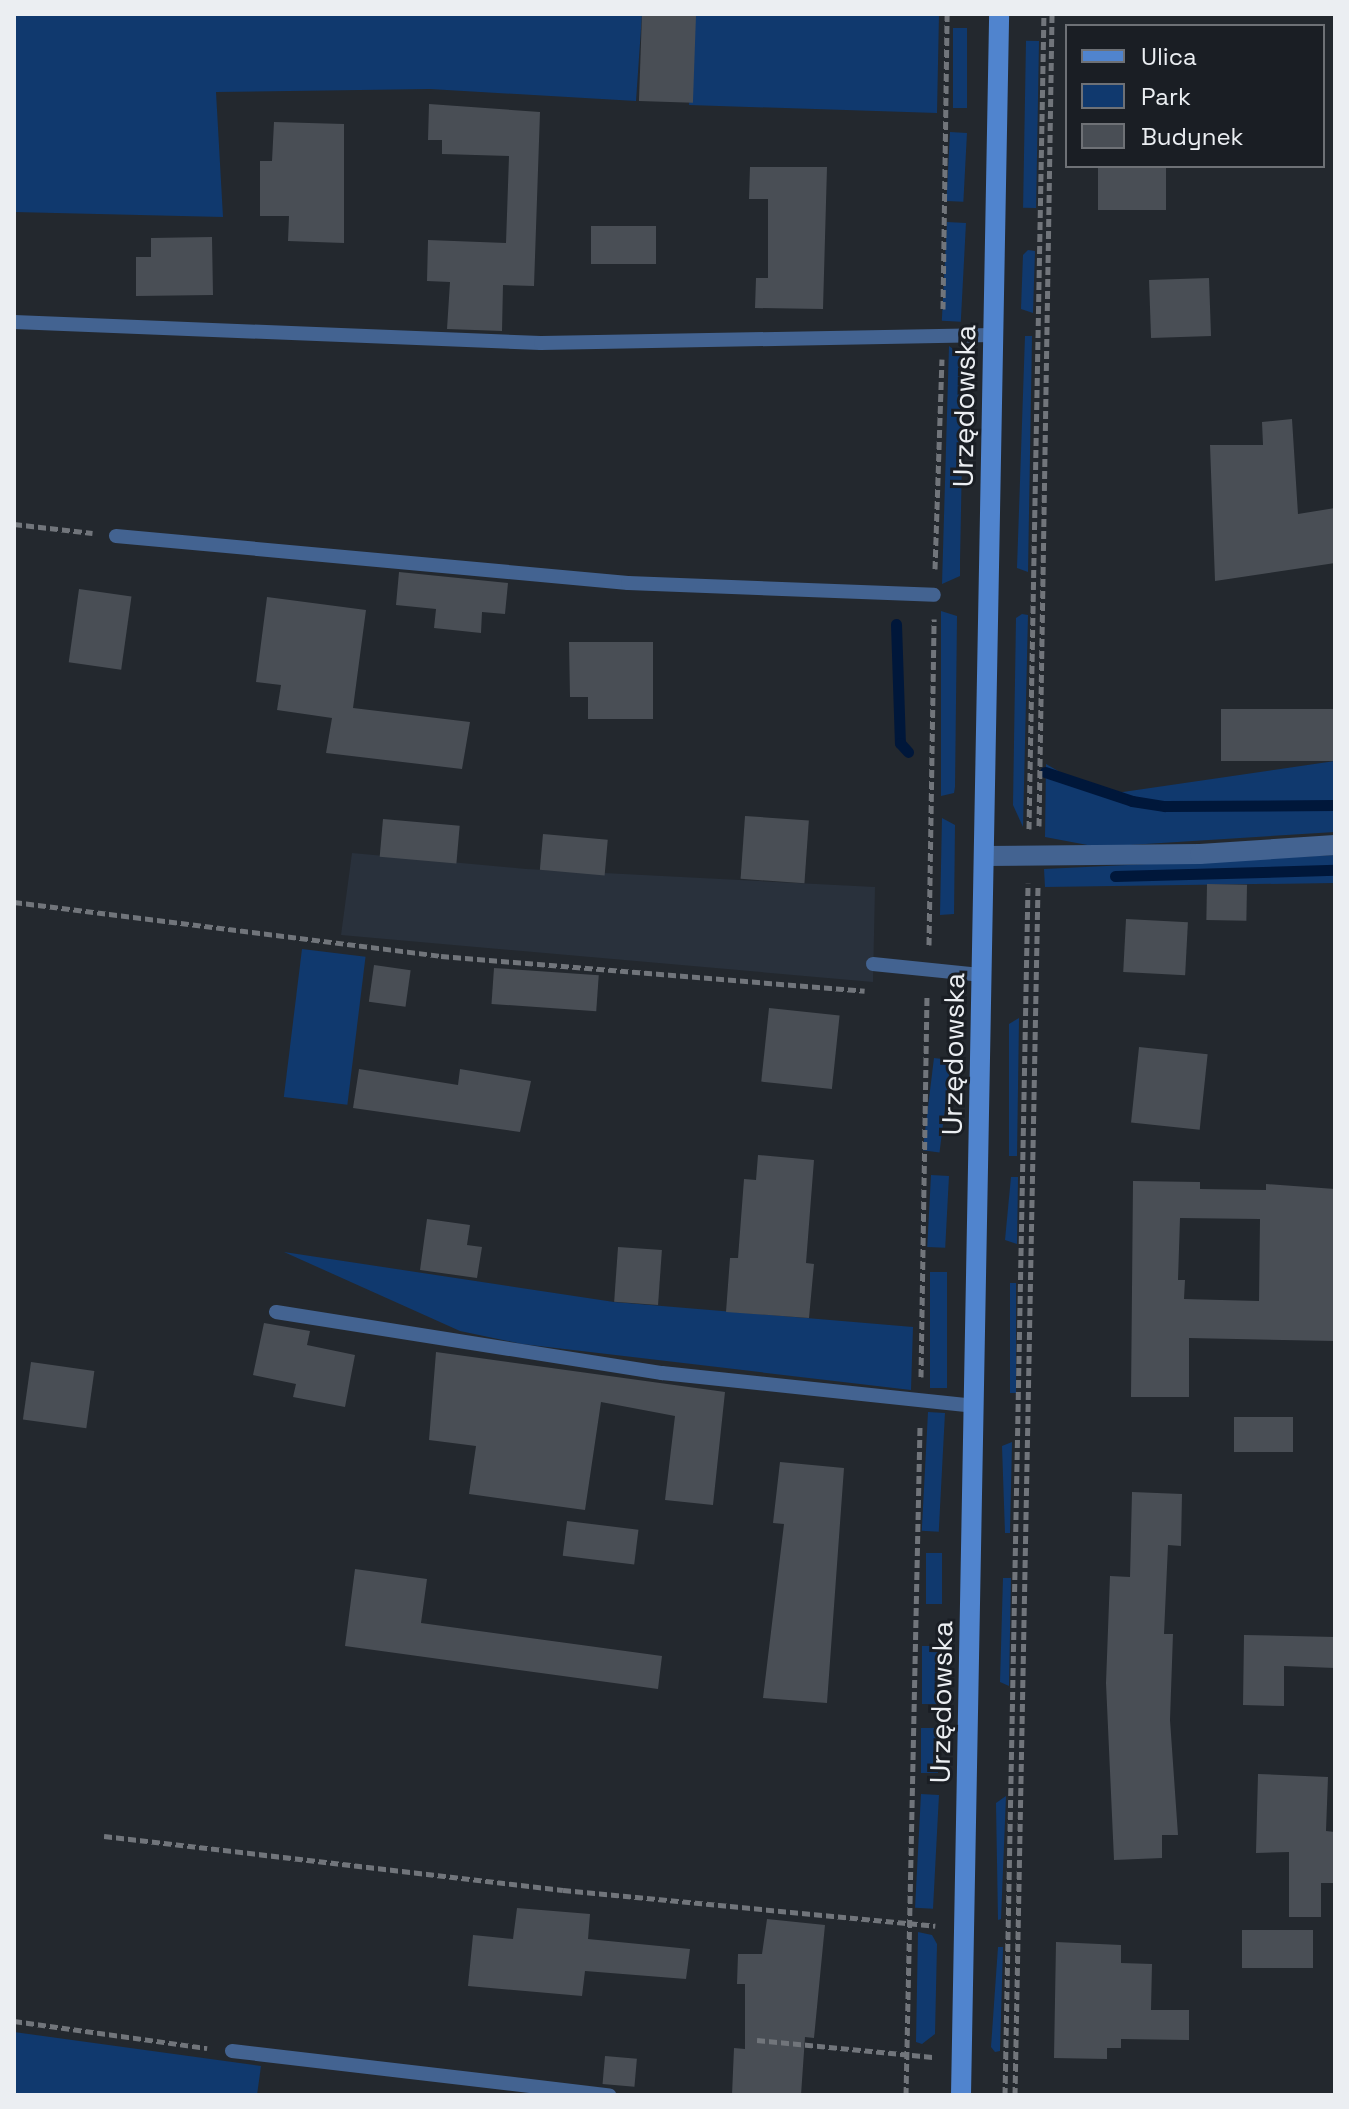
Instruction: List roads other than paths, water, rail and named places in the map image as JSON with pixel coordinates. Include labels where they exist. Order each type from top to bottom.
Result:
[{"type":"street","name":"Urzędowska","points":[[961,2095],[999,14]]},
{"type":"street","points":[[984,856],[1200,854],[1335,845]]},
{"type":"lane","points":[[14,322],[541,343],[993,335]]},
{"type":"lane","points":[[116,536],[628,583],[934,595]]},
{"type":"lane","points":[[873,964],[982,975]]},
{"type":"lane","points":[[276,1312],[662,1373],[975,1406]]},
{"type":"lane","points":[[232,2051],[609,2095]]},
{"type":"waterway","points":[[896,624],[900,743],[908,752]]},
{"type":"waterway","points":[[1045,772],[1132,801],[1165,806],[1335,805]]},
{"type":"waterway","points":[[1115,876],[1335,870]]}]
